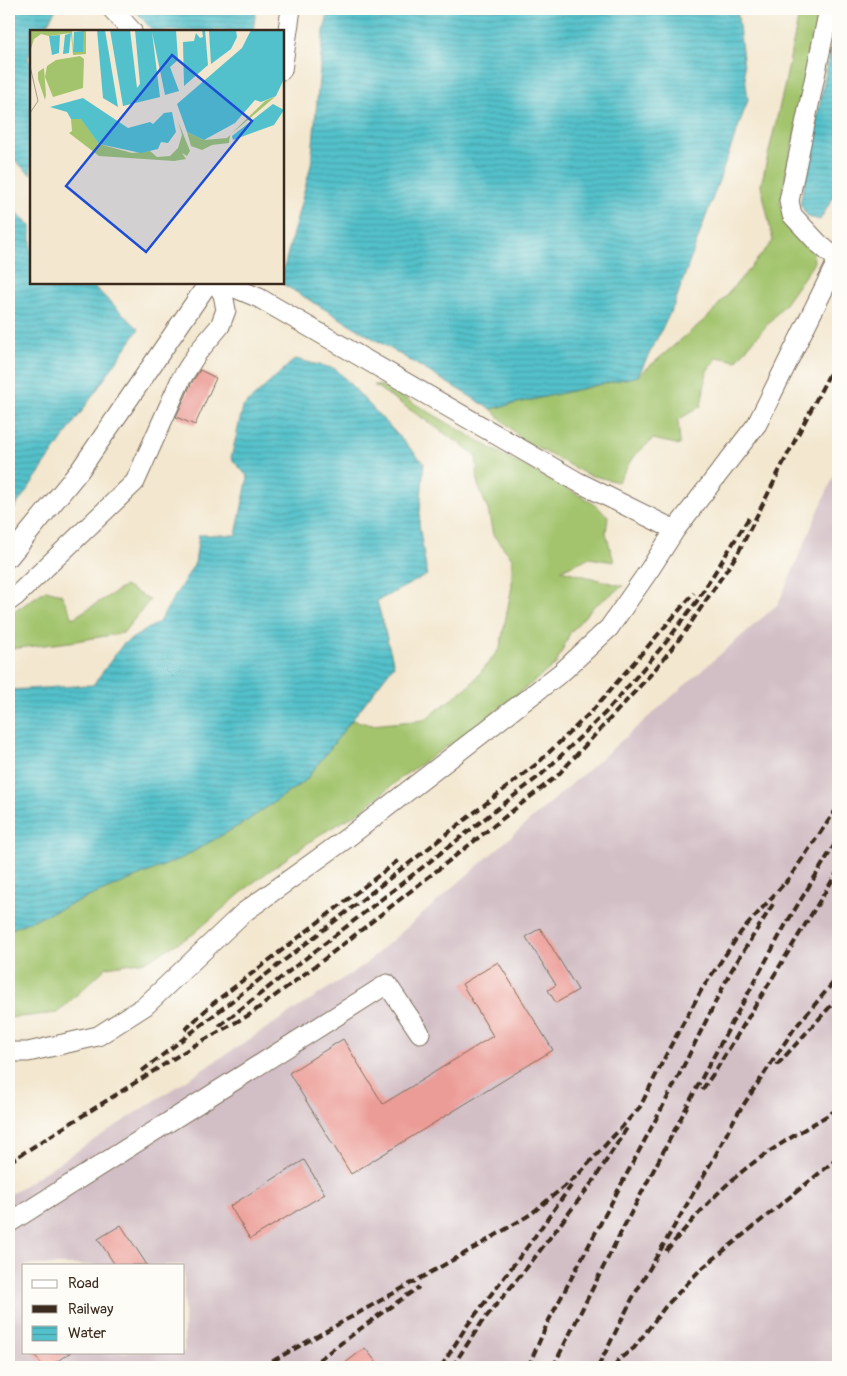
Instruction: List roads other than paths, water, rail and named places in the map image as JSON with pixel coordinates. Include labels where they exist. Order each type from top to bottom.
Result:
[{"type":"lane","points":[[112,9],[131,30]]},
{"type":"lane","points":[[284,56],[291,9]]},
{"type":"lane","points":[[9,1052],[28,1052],[98,1036],[144,1006],[244,913],[347,838],[563,671],[609,628],[675,530],[756,424],[838,260],[818,243],[792,216],[789,201],[829,9]]},
{"type":"lane","points":[[9,557],[80,470],[208,284]]},
{"type":"lane","points":[[9,601],[135,482],[181,380],[198,352],[220,326],[226,310],[223,294],[216,284]]},
{"type":"lane","points":[[226,284],[259,298],[578,482],[675,530]]},
{"type":"lane","points":[[9,1223],[387,984],[420,1034]]},
{"type":"water","points":[[9,9],[56,9],[44,30],[30,30],[30,54],[28,58],[30,61],[30,174],[9,155]]},
{"type":"water","points":[[134,9],[256,9],[253,30],[152,30]]},
{"type":"water","points":[[329,9],[737,9],[748,100],[674,305],[638,376],[491,409],[283,284],[284,267],[311,165],[323,36]]},
{"type":"water","points":[[838,10],[838,189],[820,220],[808,217],[800,204]]},
{"type":"water","points":[[9,205],[30,225],[30,284],[91,284],[139,329],[9,516]]},
{"type":"water","points":[[295,359],[336,369],[424,463],[419,524],[427,575],[377,601],[394,665],[305,781],[245,822],[182,858],[9,930],[9,690],[93,685],[123,644],[159,622],[195,563],[199,535],[236,535],[248,477],[231,458],[243,407]]},
{"type":"railway","points":[[776,477],[832,369],[838,351]]},
{"type":"railway","points":[[9,1162],[195,1045],[249,1015],[318,964],[558,775],[653,672],[684,633],[738,553],[779,472]]},
{"type":"railway","points":[[219,1026],[542,774],[606,712],[667,641],[697,601],[750,516]]},
{"type":"railway","points":[[142,1071],[538,763],[592,711],[694,593]]},
{"type":"railway","points":[[785,884],[838,807]]},
{"type":"railway","points":[[553,1367],[704,1074],[786,924],[838,839]]},
{"type":"railway","points":[[185,1030],[211,1005],[400,859]]},
{"type":"railway","points":[[702,1090],[838,871]]},
{"type":"railway","points":[[262,1367],[531,1214],[578,1175],[640,1107],[702,989],[741,932],[789,878]]},
{"type":"railway","points":[[528,1367],[548,1322],[672,1089],[731,971],[775,901]]},
{"type":"railway","points":[[598,1367],[632,1299],[715,1156],[736,1116],[794,1029],[838,977]]},
{"type":"railway","points":[[777,1065],[838,998]]},
{"type":"railway","points":[[666,1251],[713,1198],[733,1179],[778,1146],[838,1109]]},
{"type":"railway","points":[[452,1367],[482,1322],[529,1265],[594,1180],[627,1128]]},
{"type":"railway","points":[[615,1367],[618,1360],[634,1348],[665,1307],[700,1270],[838,1158]]},
{"type":"railway","points":[[441,1367],[466,1327],[571,1186]]},
{"type":"railway","points":[[309,1367],[419,1287]]}]
